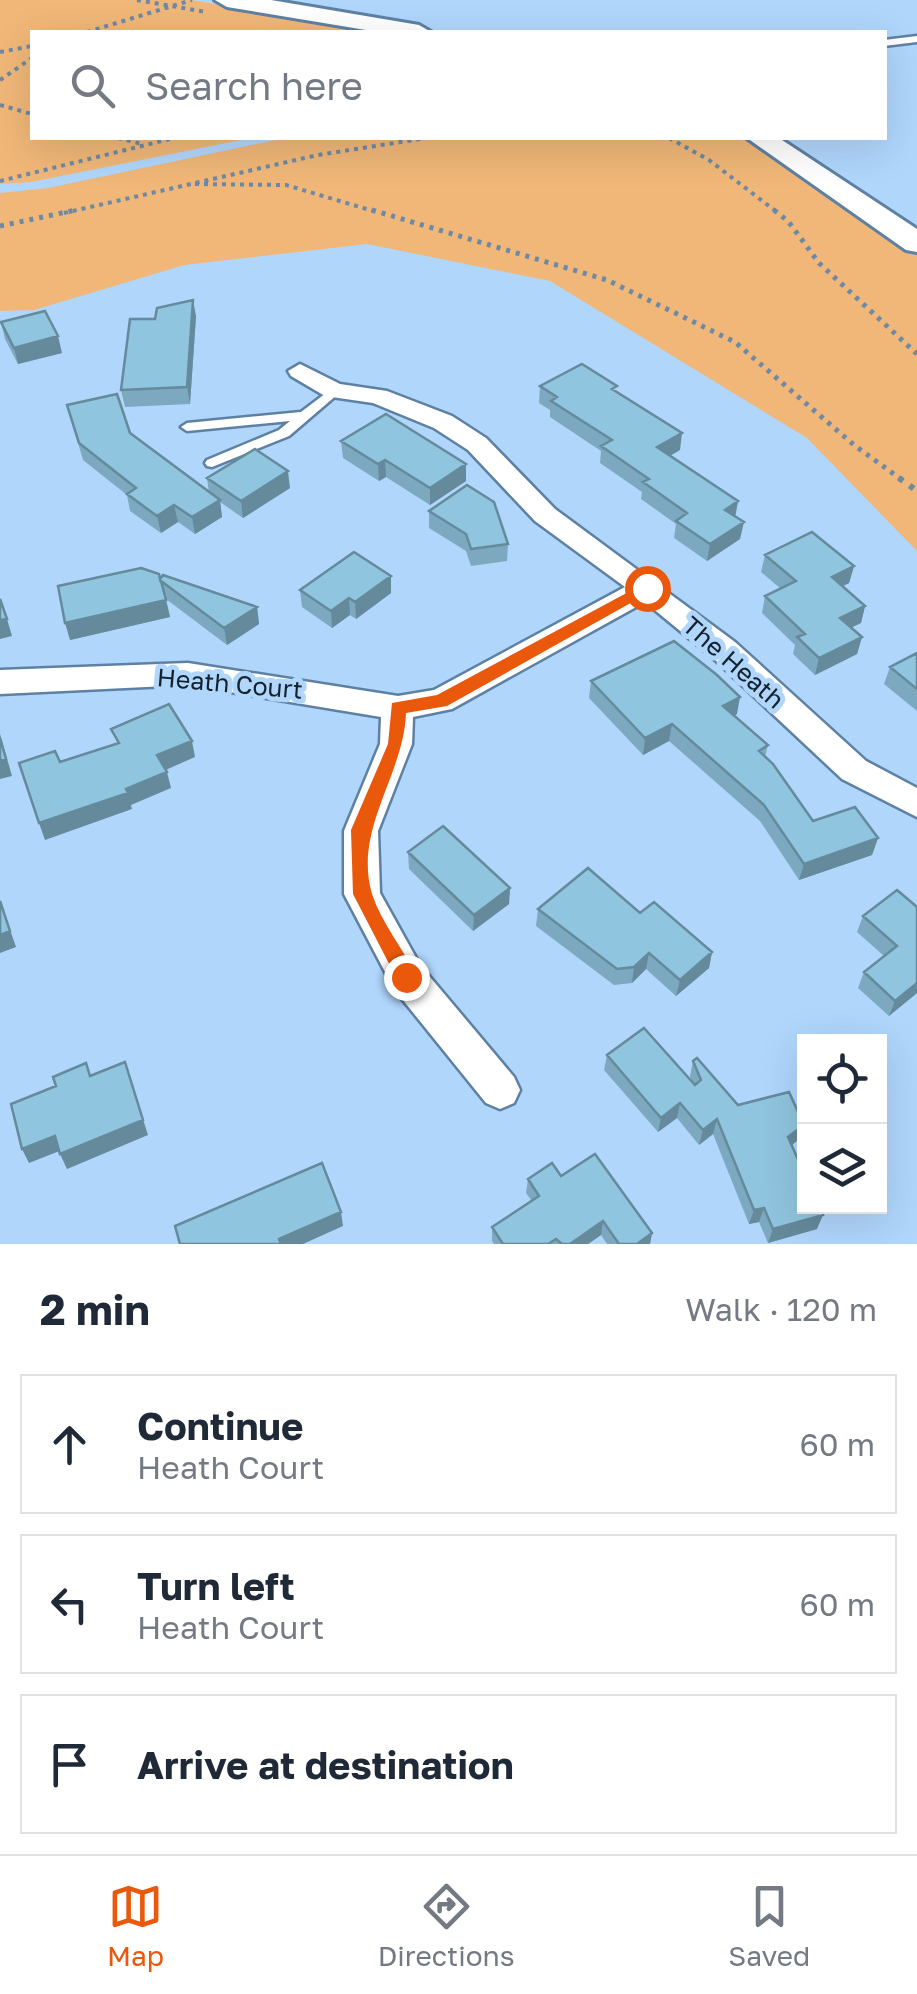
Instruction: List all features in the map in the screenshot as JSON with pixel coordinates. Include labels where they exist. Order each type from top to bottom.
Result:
[{"type":"street","points":[[227,0],[407,30]]},
{"type":"street","points":[[764,140],[917,243]]},
{"type":"street","name":"The Heath","points":[[300,371],[334,390],[378,396],[443,422],[477,444],[545,515],[647,588],[724,650],[854,770],[917,804]]},
{"type":"street","name":"Heath Court","points":[[0,682],[188,674],[398,708],[441,701],[647,588]]},
{"type":"street","points":[[398,708],[396,744],[360,830],[362,894],[406,977],[500,1090]]},
{"type":"lane","points":[[887,43],[917,39]]},
{"type":"lane","points":[[212,463],[284,433],[334,390]]},
{"type":"lane","points":[[187,428],[304,416]]},
{"type":"path","points":[[137,0],[173,6]]},
{"type":"path","points":[[94,30],[192,0]]},
{"type":"path","points":[[0,52],[30,46]]},
{"type":"path","points":[[0,80],[30,59]]},
{"type":"path","points":[[0,105],[30,113]]},
{"type":"path","points":[[127,140],[144,144]]},
{"type":"path","points":[[0,181],[164,140]]},
{"type":"path","points":[[0,226],[109,206],[268,164],[414,140]]},
{"type":"path","points":[[673,140],[709,160],[788,221],[819,263],[917,354]]},
{"type":"path","points":[[195,184],[286,185],[607,280],[735,342],[854,445],[917,490]]},
{"type":"shaded area","points":[[0,0],[192,0],[367,30],[30,30],[30,140],[241,140],[31,182],[0,184]]},
{"type":"shaded area","points":[[276,140],[758,140],[917,247],[917,551],[807,438],[550,281],[367,244],[184,265],[34,310],[0,311],[0,193],[48,188]]},
{"type":"building","points":[[193,300],[187,387],[121,390],[130,319],[155,319],[157,308]]},
{"type":"building","points":[[45,311],[58,336],[14,348],[1,322]]},
{"type":"building","points":[[582,364],[617,386],[612,389],[682,433],[657,447],[738,501],[725,510],[744,522],[710,544],[676,521],[687,513],[643,482],[649,479],[601,446],[612,440],[551,401],[557,397],[540,386]]},
{"type":"building","points":[[117,394],[130,433],[220,500],[192,517],[174,505],[157,516],[127,494],[136,488],[79,443],[67,405]]},
{"type":"building","points":[[386,414],[466,464],[430,488],[385,460],[378,464],[341,441]]},
{"type":"building","points":[[255,449],[288,471],[241,501],[207,478]]},
{"type":"building","points":[[467,485],[494,502],[508,544],[471,549],[466,534],[429,511]]},
{"type":"building","points":[[812,532],[854,566],[832,577],[865,606],[840,618],[862,637],[819,658],[797,637],[805,634],[765,596],[796,581],[765,555]]},
{"type":"building","points":[[354,552],[391,576],[355,602],[349,598],[331,611],[300,590]]},
{"type":"building","points":[[141,568],[159,574],[160,579],[163,575],[257,607],[224,628],[161,581],[166,600],[65,623],[58,586]]},
{"type":"building","points":[[0,599],[7,619],[0,620]]},
{"type":"building","points":[[674,641],[740,697],[723,706],[768,745],[759,751],[773,764],[813,821],[855,807],[878,838],[804,864],[764,805],[672,724],[645,738],[591,681]]},
{"type":"building","points":[[917,653],[917,689],[890,667]]},
{"type":"building","points":[[169,704],[192,741],[157,755],[167,772],[126,789],[128,793],[39,823],[19,763],[55,751],[60,762],[119,743],[111,729]]},
{"type":"building","points":[[0,738],[6,759],[0,761]]},
{"type":"building","points":[[443,826],[510,888],[474,915],[408,852]]},
{"type":"building","points":[[588,868],[640,913],[654,902],[712,952],[680,980],[649,953],[634,967],[617,969],[538,909]]},
{"type":"building","points":[[897,890],[917,907],[917,983],[895,1001],[864,972],[897,946],[863,916]]},
{"type":"building","points":[[0,901],[10,931],[0,935]]},
{"type":"building","points":[[644,1028],[695,1085],[701,1080],[693,1061],[697,1058],[738,1105],[789,1092],[797,1110],[797,1130],[788,1137],[797,1157],[797,1214],[823,1215],[773,1229],[764,1208],[754,1210],[717,1119],[703,1130],[680,1103],[661,1118],[607,1055]]},
{"type":"building","points":[[125,1062],[143,1120],[60,1154],[55,1136],[22,1149],[11,1104],[56,1086],[53,1077],[86,1063],[90,1076]]},
{"type":"building","points":[[595,1154],[652,1233],[637,1244],[619,1244],[603,1221],[570,1244],[556,1239],[548,1244],[503,1244],[492,1227],[539,1196],[528,1179],[552,1163],[561,1176]]},
{"type":"building","points":[[322,1163],[341,1212],[279,1239],[281,1244],[180,1244],[175,1226]]},
{"type":"route","points":[[406,977],[362,894],[360,830],[396,744],[398,708],[441,701],[647,588]]}]
